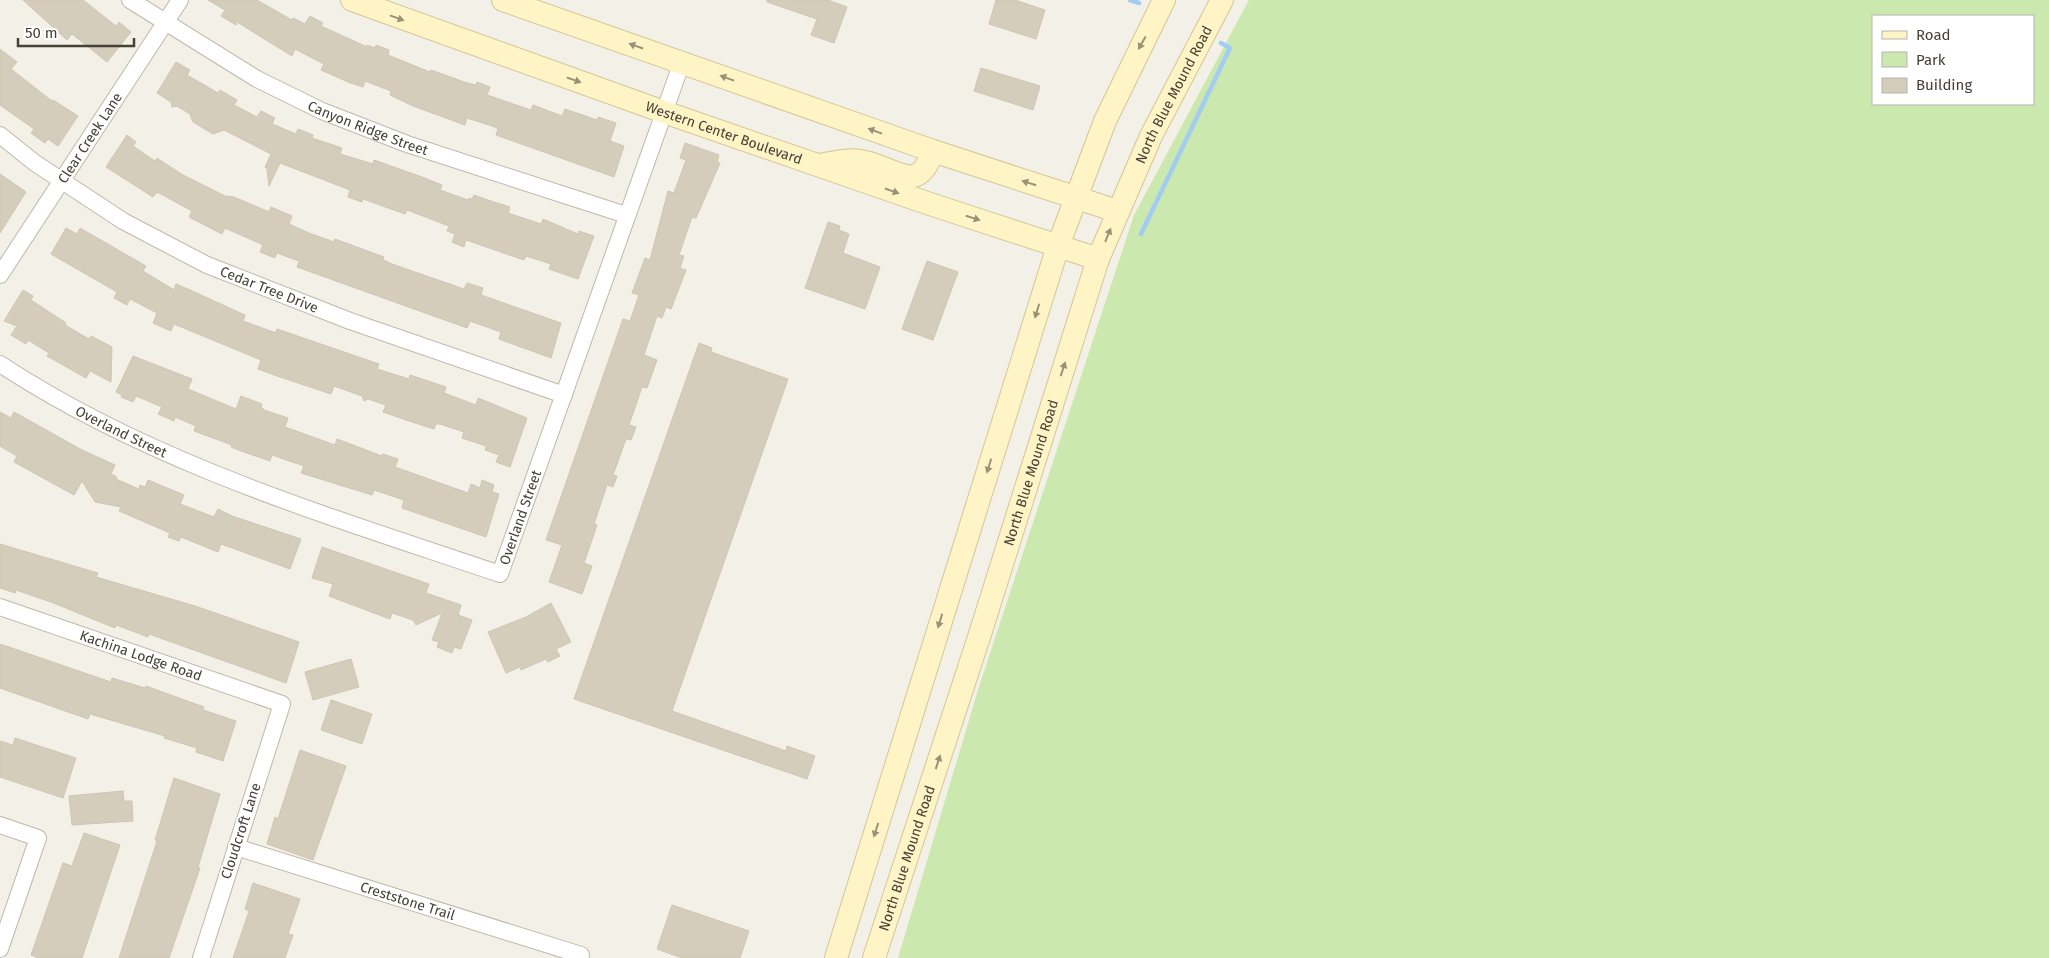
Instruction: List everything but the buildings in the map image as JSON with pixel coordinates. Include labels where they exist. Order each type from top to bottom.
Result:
[{"type":"main road","name":"Western Center Boulevard","points":[[352,0],[664,112],[1098,259]]},
{"type":"main road","points":[[503,0],[933,151],[1117,211]]},
{"type":"main road","points":[[836,958],[1058,246],[1111,106],[1164,0]]},
{"type":"main road","name":"North Blue Mound Road","points":[[874,958],[1098,259],[1150,136],[1222,0]]},
{"type":"main road","points":[[818,165],[850,160],[867,162],[901,175],[917,176],[922,174],[927,167],[933,151]]},
{"type":"street","name":"Canyon Ridge Street","points":[[130,0],[257,79],[322,111],[407,144],[626,215]]},
{"type":"street","name":"Clear Creek Lane","points":[[0,275],[180,0]]},
{"type":"street","name":"Overland Street","points":[[0,364],[46,393],[170,455],[320,513],[500,574],[626,215],[682,62]]},
{"type":"street","name":"Cedar Tree Drive","points":[[0,135],[35,163],[123,221],[207,265],[350,320],[564,395]]},
{"type":"street","name":"Kachina Lodge Road","points":[[0,607],[282,704]]},
{"type":"street","name":"Cloudcroft Lane","points":[[201,958],[282,704]]},
{"type":"street","points":[[0,825],[38,838],[0,949]]},
{"type":"street","name":"Creststone Trail","points":[[236,847],[580,956]]},
{"type":"green space","points":[[1249,0],[2049,0],[2049,958],[898,958],[978,690],[1134,215]]},
{"type":"waterway","points":[[1130,0],[1139,3]]},
{"type":"waterway","points":[[1141,234],[1230,48],[1221,43]]}]
